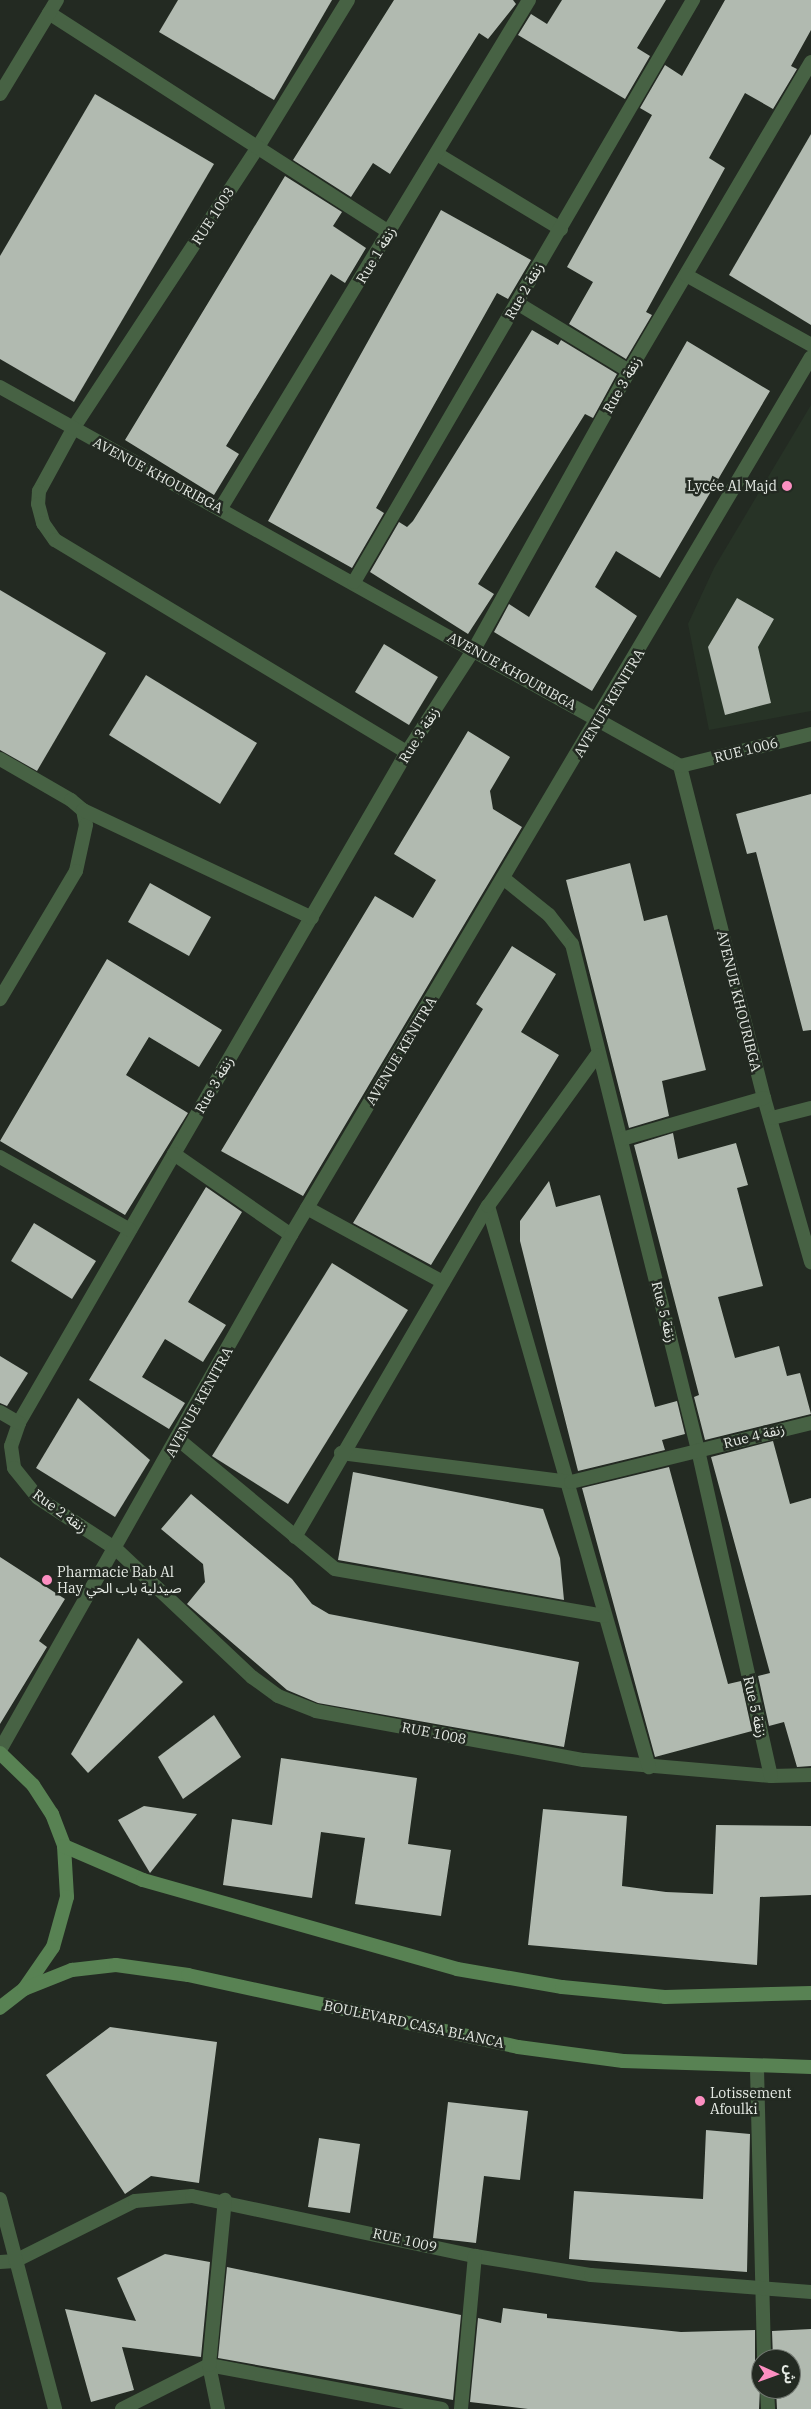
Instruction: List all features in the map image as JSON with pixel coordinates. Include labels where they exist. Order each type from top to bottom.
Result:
[{"type":"main road","points":[[0,1752],[33,1785],[52,1814],[64,1846],[65,1905],[53,1947],[24,1989],[0,2008]]},
{"type":"main road","points":[[64,1846],[143,1880],[457,1969],[562,1987],[665,1997],[811,1993]]},
{"type":"main road","name":"BOULEVARD CASA BLANCA","points":[[24,1989],[72,1970],[116,1965],[188,1975],[518,2047],[623,2060],[757,2069],[811,2067]]},
{"type":"street","points":[[0,94],[58,0]]},
{"type":"street","name":"RUE 1003","points":[[348,0],[258,147],[73,429],[38,498],[43,523],[55,540],[408,752]]},
{"type":"street","name":"Rue 1 زنقة","points":[[221,508],[390,233],[529,0]]},
{"type":"street","name":"Rue 2 زنقة","points":[[354,582],[693,0]]},
{"type":"street","points":[[49,13],[390,233]]},
{"type":"street","name":"Rue 3 زنقة","points":[[27,1408],[408,752],[474,649],[629,371],[811,62]]},
{"type":"street","points":[[437,154],[561,229]]},
{"type":"street","points":[[686,275],[811,346]]},
{"type":"street","points":[[517,304],[629,371]]},
{"type":"street","name":"AVENUE KENITRA","points":[[0,1752],[179,1440],[292,1235],[503,878],[600,720],[811,357]]},
{"type":"street","name":"AVENUE KHOURIBGA","points":[[0,387],[73,429],[354,582],[680,766],[764,1098],[772,1118],[811,1262]]},
{"type":"street","name":"RUE 1006","points":[[680,766],[811,734]]},
{"type":"street","points":[[0,759],[83,810],[312,918]]},
{"type":"street","points":[[0,999],[76,871],[83,852],[83,810]]},
{"type":"street","name":"Rue 5 زنقة","points":[[503,878],[549,915],[572,944],[597,1055],[622,1138],[698,1450],[771,1776]]},
{"type":"street","points":[[295,1537],[341,1453],[488,1206],[597,1055]]},
{"type":"street","points":[[622,1138],[764,1098]]},
{"type":"street","points":[[772,1118],[811,1108]]},
{"type":"street","points":[[174,1154],[292,1235]]},
{"type":"street","points":[[0,1157],[130,1230]]},
{"type":"street","points":[[488,1206],[571,1482],[604,1616],[649,1767]]},
{"type":"street","points":[[308,1208],[443,1282]]},
{"type":"street","name":"Rue 2 زنقة","points":[[27,1408],[19,1423],[11,1456],[25,1484],[38,1498],[116,1549]]},
{"type":"street","points":[[0,1412],[19,1423]]},
{"type":"street","name":"Rue 4 زنقة","points":[[571,1482],[811,1423]]},
{"type":"street","points":[[179,1440],[295,1537],[317,1558],[354,1576],[604,1616]]},
{"type":"street","points":[[341,1453],[571,1482]]},
{"type":"street","name":"RUE 1008","points":[[116,1549],[252,1677],[278,1696],[316,1711],[584,1760],[771,1776],[811,1775]]},
{"type":"street","points":[[757,2069],[760,2288],[763,2349]]},
{"type":"street","name":"RUE 1009","points":[[15,2261],[135,2201],[165,2196],[225,2200],[476,2256],[590,2275],[811,2292]]},
{"type":"street","points":[[0,2199],[55,2409]]},
{"type":"street","points":[[218,2409],[209,2365],[225,2200]]},
{"type":"street","points":[[461,2409],[476,2256]]},
{"type":"street","points":[[0,2262],[15,2261]]},
{"type":"street","points":[[122,2409],[209,2365],[442,2409]]},
{"type":"shaded area","name":"Lycée Al Majd","points":[[811,405],[811,711],[709,730],[688,624],[714,568]]},
{"type":"building","points":[[178,0],[332,0],[274,100],[159,32]]},
{"type":"building","points":[[394,0],[513,0],[516,4],[488,39],[479,33],[390,174],[373,163],[351,197],[293,160]]},
{"type":"building","points":[[562,0],[666,0],[637,48],[650,56],[625,99],[518,35],[531,14],[547,24]]},
{"type":"building","points":[[725,0],[811,0],[811,30],[791,66],[797,69],[773,109],[745,93],[709,158],[725,168],[646,312],[652,315],[626,359],[569,324],[593,282],[567,267],[652,115],[640,108],[665,65],[682,76]]},
{"type":"building","points":[[95,94],[214,164],[74,402],[0,359],[0,256]]},
{"type":"building","points":[[811,134],[811,325],[729,275]]},
{"type":"building","points":[[285,176],[342,212],[333,226],[366,248],[345,283],[331,274],[226,446],[239,454],[214,495],[125,440]]},
{"type":"building","points":[[441,210],[531,260],[508,299],[497,293],[376,508],[384,513],[352,568],[268,521]]},
{"type":"building","points":[[532,330],[558,345],[561,340],[617,374],[593,418],[585,414],[478,584],[494,594],[468,634],[370,572],[399,522],[407,527],[413,521]]},
{"type":"building","points":[[687,341],[770,391],[660,578],[616,551],[595,587],[637,616],[592,691],[494,632],[509,604],[529,617]]},
{"type":"building","points":[[0,590],[106,653],[37,771],[0,750]]},
{"type":"building","points":[[737,598],[774,619],[758,647],[771,703],[725,715],[708,647]]},
{"type":"building","points":[[384,644],[438,677],[409,725],[355,692]]},
{"type":"building","points":[[146,675],[257,743],[220,804],[109,735]]},
{"type":"building","points":[[468,731],[510,757],[490,791],[493,809],[522,827],[303,1196],[221,1151],[375,896],[413,918],[436,880],[394,854]]},
{"type":"building","points":[[811,794],[811,1030],[803,1031],[756,852],[747,854],[736,814]]},
{"type":"building","points":[[630,863],[644,921],[667,915],[706,1070],[662,1081],[669,1116],[629,1128],[566,880]]},
{"type":"building","points":[[150,883],[211,917],[189,956],[128,922]]},
{"type":"building","points":[[512,946],[556,974],[521,1032],[559,1055],[431,1265],[353,1223],[483,1009],[476,1004]]},
{"type":"building","points":[[107,959],[222,1030],[199,1067],[149,1037],[126,1075],[188,1113],[125,1215],[0,1141]]},
{"type":"building","points":[[673,1133],[678,1159],[736,1143],[748,1185],[737,1188],[763,1286],[718,1297],[726,1326],[735,1358],[779,1346],[787,1376],[800,1373],[811,1414],[705,1440],[694,1397],[699,1395],[634,1145]]},
{"type":"building","points":[[549,1181],[556,1207],[600,1195],[655,1407],[677,1401],[685,1434],[662,1440],[665,1450],[578,1471],[520,1241],[520,1221]]},
{"type":"building","points":[[206,1187],[242,1212],[188,1302],[226,1325],[203,1362],[165,1339],[142,1377],[185,1403],[169,1429],[89,1380]]},
{"type":"building","points":[[34,1223],[96,1261],[72,1299],[11,1261]]},
{"type":"building","points":[[332,1263],[408,1310],[288,1504],[212,1456]]},
{"type":"building","points":[[0,1356],[28,1373],[7,1406],[0,1403]]},
{"type":"building","points":[[78,1398],[150,1460],[115,1517],[36,1468]]},
{"type":"building","points":[[773,1441],[790,1504],[811,1498],[811,1766],[797,1767],[784,1722],[769,1726],[758,1676],[770,1673],[711,1457]]},
{"type":"building","points":[[669,1467],[728,1684],[741,1681],[752,1731],[655,1757],[582,1488]]},
{"type":"building","points":[[353,1472],[543,1509],[560,1558],[564,1600],[338,1560]]},
{"type":"building","points":[[191,1494],[292,1579],[312,1604],[329,1614],[579,1662],[564,1747],[318,1703],[287,1690],[187,1604],[205,1582],[203,1564],[161,1529]]},
{"type":"building","points":[[0,1557],[65,1599],[39,1641],[47,1647],[0,1724]]},
{"type":"building","points":[[138,1638],[183,1682],[88,1773],[71,1754]]},
{"type":"building","points":[[214,1715],[241,1757],[183,1799],[158,1757]]},
{"type":"building","points":[[281,1758],[417,1778],[408,1844],[451,1850],[441,1916],[355,1904],[365,1838],[321,1832],[312,1898],[223,1885],[232,1819],[272,1825]]},
{"type":"building","points":[[144,1806],[197,1814],[150,1873],[118,1820]]},
{"type":"building","points":[[543,1809],[627,1816],[622,1886],[666,1892],[713,1894],[716,1825],[811,1826],[811,1895],[760,1897],[757,1965],[528,1945]]},
{"type":"building","points":[[110,2027],[217,2042],[199,2183],[151,2176],[125,2194],[46,2075]]},
{"type":"building","points":[[448,2102],[528,2111],[520,2180],[484,2176],[476,2243],[433,2238]]},
{"type":"building","points":[[706,2130],[750,2134],[747,2272],[569,2259],[574,2191],[703,2199]]},
{"type":"building","points":[[319,2138],[360,2144],[350,2213],[308,2207]]},
{"type":"building","points":[[165,2254],[210,2262],[201,2357],[122,2347],[134,2390],[91,2402],[65,2309],[136,2321],[117,2278]]},
{"type":"building","points":[[227,2267],[461,2315],[453,2400],[218,2358]]},
{"type":"building","points":[[503,2308],[547,2314],[547,2318],[681,2332],[755,2330],[755,2349],[751,2349],[751,2399],[759,2399],[759,2409],[528,2409],[470,2402],[478,2318],[501,2323]]},
{"type":"building","points":[[811,2329],[811,2409],[777,2409],[776,2399],[801,2399],[801,2349],[773,2349],[772,2331]]},
{"type":"place","name":"Lycée Al Majd","points":[[787,486]]},
{"type":"place","name":"Pharmacie Bab Al Hay صيدلية باب الحي","points":[[47,1580]]},
{"type":"place","name":"Lotissement Afoulki","points":[[700,2101]]}]
